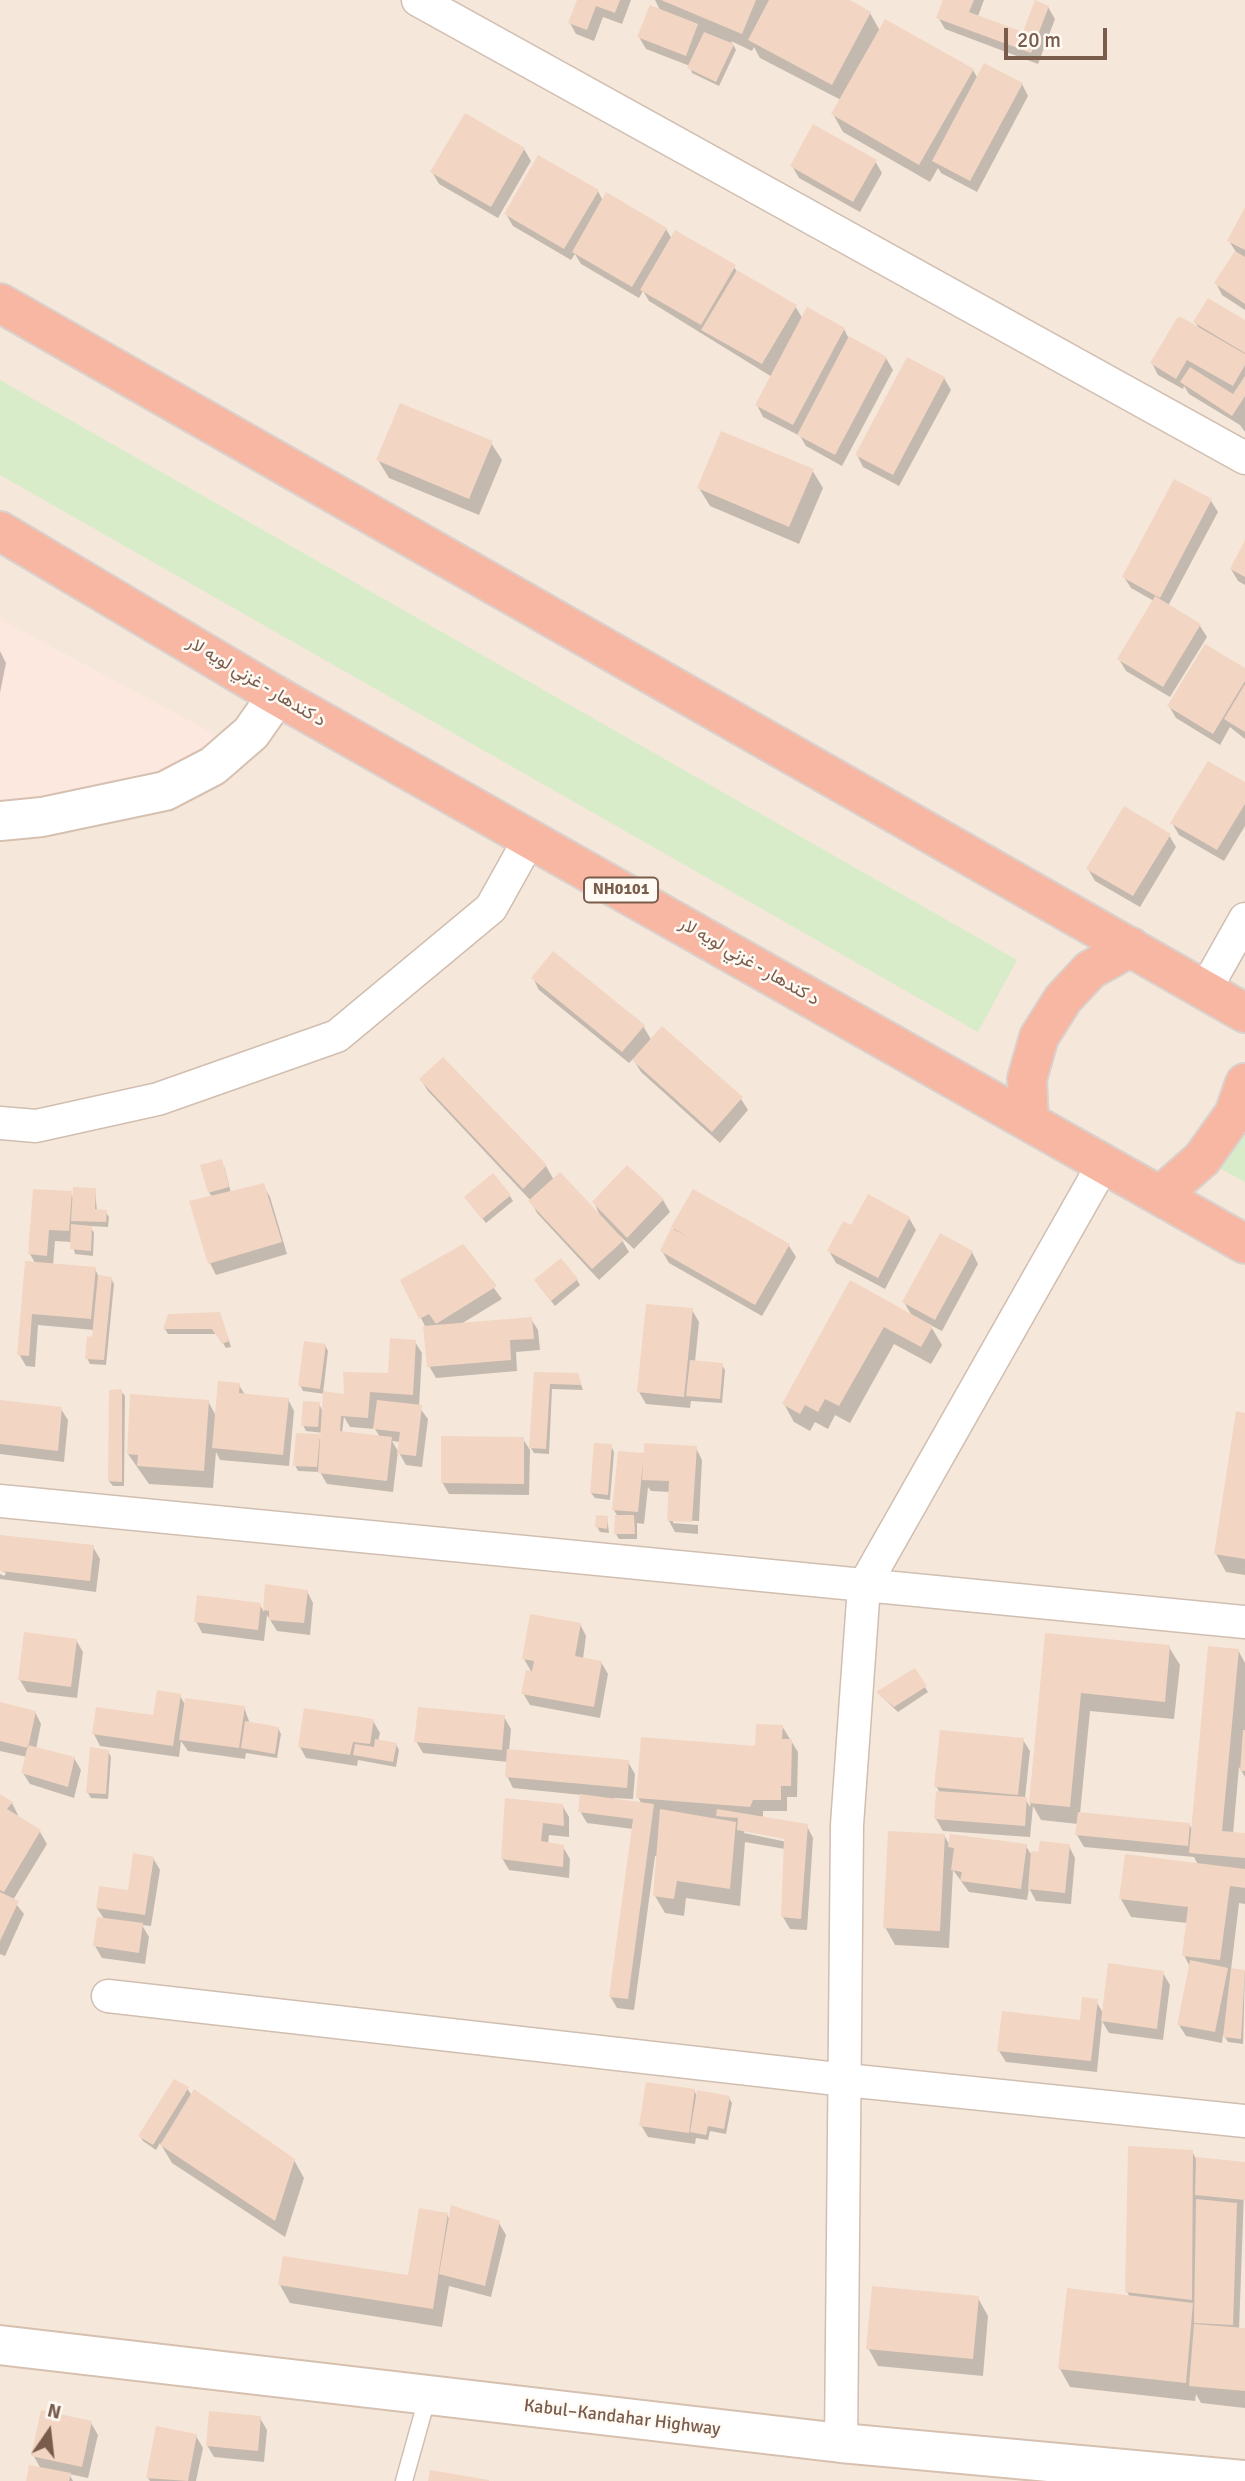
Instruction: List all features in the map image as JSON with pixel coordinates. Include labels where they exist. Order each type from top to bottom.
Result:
[{"type":"highway","points":[[0,303],[1245,1013]]},
{"type":"highway","name":"د کندهار - غزني لويه لار","points":[[0,531],[276,696],[1245,1244]]},
{"type":"highway","points":[[1029,1121],[1027,1079],[1039,1037],[1063,999],[1090,970],[1131,947]]},
{"type":"highway","points":[[1161,1195],[1202,1159],[1234,1114],[1245,1083]]},
{"type":"main road","points":[[0,821],[42,817],[165,791],[213,766],[251,733],[276,696]]},
{"type":"main road","name":"Kabul–Kandahar Highway","points":[[0,2345],[841,2443],[1245,2480]]},
{"type":"street","points":[[418,0],[1245,458]]},
{"type":"street","points":[[0,1123],[36,1126],[158,1099],[337,1036],[491,908],[530,838]]},
{"type":"street","points":[[1205,990],[1245,919]]},
{"type":"street","points":[[841,2443],[847,1825],[863,1586],[1104,1163]]},
{"type":"street","points":[[0,1501],[1245,1622]]},
{"type":"street","points":[[108,1996],[846,2080],[1245,2121]]},
{"type":"lane","points":[[404,2481],[428,2395]]},
{"type":"shaded area","points":[[0,0],[1245,0],[1245,2481],[0,2481]]},
{"type":"shaded area","points":[[0,619],[223,739],[171,772],[0,806]]},
{"type":"green space","points":[[0,380],[1017,960],[978,1032],[0,475]]},
{"type":"green space","points":[[1245,1108],[1245,1182],[1214,1165]]},
{"type":"building","points":[[577,0],[620,0],[615,13],[596,6],[587,30],[568,23]]},
{"type":"building","points":[[661,0],[756,0],[742,34]]},
{"type":"building","points":[[769,0],[850,0],[871,12],[832,85],[748,40]]},
{"type":"building","points":[[943,0],[974,0],[969,12],[1023,32],[1035,0],[1049,6],[1031,53],[936,18]]},
{"type":"building","points":[[650,5],[698,24],[686,56],[637,37]]},
{"type":"building","points":[[885,19],[974,69],[919,165],[831,114]]},
{"type":"building","points":[[704,32],[734,44],[716,82],[687,68]]},
{"type":"building","points":[[984,63],[1023,83],[970,181],[932,161]]},
{"type":"building","points":[[465,113],[525,148],[491,207],[430,172]]},
{"type":"building","points":[[813,124],[877,160],[853,202],[790,166]]},
{"type":"building","points":[[538,155],[599,190],[564,249],[504,214]]},
{"type":"building","points":[[606,192],[667,228],[632,287],[572,252]]},
{"type":"building","points":[[1245,207],[1245,250],[1227,241]]},
{"type":"building","points":[[675,230],[736,265],[701,325],[640,290]]},
{"type":"building","points":[[1235,251],[1245,257],[1245,304],[1214,283]]},
{"type":"building","points":[[737,270],[797,305],[762,364],[701,330]]},
{"type":"building","points":[[1208,298],[1245,320],[1245,353],[1193,322]]},
{"type":"building","points":[[807,307],[845,328],[793,425],[755,405]]},
{"type":"building","points":[[1181,317],[1245,354],[1245,365],[1233,386],[1187,360],[1176,379],[1150,363],[1177,318]]},
{"type":"building","points":[[849,336],[887,357],[835,455],[797,435]]},
{"type":"building","points":[[907,357],[945,377],[893,475],[855,455]]},
{"type":"building","points":[[1190,367],[1233,394],[1245,376],[1245,396],[1232,416],[1180,382]]},
{"type":"building","points":[[400,403],[493,441],[469,499],[376,460]]},
{"type":"building","points":[[721,431],[814,469],[789,527],[697,488]]},
{"type":"building","points":[[1174,479],[1212,499],[1160,598],[1122,577]]},
{"type":"building","points":[[1245,540],[1245,577],[1230,569]]},
{"type":"building","points":[[1155,596],[1201,624],[1163,687],[1117,659]]},
{"type":"building","points":[[1205,644],[1245,668],[1245,681],[1213,734],[1167,706]]},
{"type":"building","points":[[1245,684],[1245,732],[1224,719]]},
{"type":"building","points":[[1208,761],[1245,782],[1245,804],[1217,850],[1170,823]]},
{"type":"building","points":[[1124,806],[1171,834],[1133,896],[1086,869]]},
{"type":"building","points":[[553,951],[645,1025],[622,1052],[531,978]]},
{"type":"building","points":[[662,1026],[743,1097],[712,1132],[632,1060]]},
{"type":"building","points":[[443,1057],[547,1165],[523,1189],[419,1079]]},
{"type":"building","points":[[222,1159],[229,1187],[208,1193],[200,1165]]},
{"type":"building","points":[[627,1165],[664,1199],[627,1238],[592,1202]]},
{"type":"building","points":[[560,1172],[624,1240],[592,1269],[528,1201]]},
{"type":"building","points":[[493,1173],[511,1195],[482,1219],[464,1197]]},
{"type":"building","points":[[264,1183],[282,1242],[208,1264],[189,1201]]},
{"type":"building","points":[[73,1187],[96,1188],[95,1209],[107,1210],[106,1222],[71,1221]]},
{"type":"building","points":[[33,1189],[72,1191],[69,1231],[49,1230],[47,1256],[28,1254]]},
{"type":"building","points":[[693,1189],[790,1244],[755,1305],[660,1251],[671,1228],[687,1236],[671,1227]]},
{"type":"building","points":[[868,1194],[910,1217],[878,1278],[827,1251],[843,1221],[851,1225]]},
{"type":"building","points":[[71,1224],[92,1226],[91,1251],[70,1249]]},
{"type":"building","points":[[940,1233],[973,1251],[935,1320],[902,1302]]},
{"type":"building","points":[[463,1244],[497,1286],[436,1324],[429,1314],[419,1319],[400,1280]]},
{"type":"building","points":[[561,1258],[578,1279],[551,1301],[534,1280]]},
{"type":"building","points":[[25,1261],[96,1267],[91,1319],[32,1314],[29,1356],[17,1355]]},
{"type":"building","points":[[98,1275],[112,1277],[104,1360],[85,1359],[87,1336],[92,1337]]},
{"type":"building","points":[[850,1280],[933,1326],[921,1347],[884,1327],[839,1406],[825,1399],[818,1412],[805,1405],[800,1414],[782,1404]]},
{"type":"building","points":[[646,1304],[693,1308],[684,1397],[637,1392]]},
{"type":"building","points":[[220,1312],[229,1341],[222,1344],[212,1329],[163,1329],[168,1314]]},
{"type":"building","points":[[532,1317],[534,1339],[510,1340],[511,1360],[427,1367],[423,1326]]},
{"type":"building","points":[[390,1338],[416,1340],[413,1395],[370,1392],[368,1418],[341,1416],[340,1431],[392,1437],[387,1481],[318,1473],[323,1391],[344,1394],[343,1372],[388,1373]]},
{"type":"building","points":[[304,1341],[326,1344],[320,1389],[298,1386]]},
{"type":"building","points":[[690,1360],[723,1363],[720,1399],[686,1396]]},
{"type":"building","points":[[534,1372],[578,1373],[582,1385],[550,1384],[546,1449],[529,1448]]},
{"type":"building","points":[[218,1381],[240,1383],[239,1393],[289,1398],[283,1455],[212,1448]]},
{"type":"building","points":[[122,1389],[122,1482],[108,1481],[109,1390]]},
{"type":"building","points":[[130,1394],[209,1400],[204,1471],[137,1466],[138,1455],[127,1454]]},
{"type":"building","points":[[0,1400],[62,1407],[58,1451],[0,1444]]},
{"type":"building","points":[[377,1400],[422,1405],[416,1456],[397,1454],[400,1432],[373,1429]]},
{"type":"building","points":[[303,1401],[320,1402],[318,1427],[301,1426]]},
{"type":"building","points":[[1236,1411],[1245,1413],[1245,1559],[1214,1554]]},
{"type":"building","points":[[296,1433],[320,1434],[317,1467],[293,1466]]},
{"type":"building","points":[[441,1436],[524,1437],[524,1484],[441,1483]]},
{"type":"building","points":[[594,1443],[612,1444],[608,1495],[590,1493]]},
{"type":"building","points":[[644,1443],[697,1446],[692,1522],[667,1521],[669,1481],[642,1480],[643,1462],[638,1512],[612,1510],[618,1451],[644,1453]]},
{"type":"building","points":[[596,1515],[608,1516],[607,1529],[595,1527]]},
{"type":"building","points":[[615,1515],[634,1515],[635,1534],[614,1534]]},
{"type":"building","points":[[0,1535],[94,1545],[90,1581],[0,1571]]},
{"type":"building","points":[[265,1584],[308,1590],[304,1623],[269,1620],[269,1611],[263,1610]]},
{"type":"building","points":[[197,1595],[261,1603],[258,1630],[194,1622]]},
{"type":"building","points":[[530,1614],[581,1623],[575,1656],[602,1661],[594,1707],[521,1694],[526,1670],[532,1671],[534,1661],[522,1659]]},
{"type":"building","points":[[24,1632],[77,1639],[71,1687],[18,1680]]},
{"type":"building","points":[[1045,1633],[1170,1645],[1165,1702],[1081,1693],[1070,1807],[1029,1803]]},
{"type":"building","points":[[1208,1646],[1239,1649],[1222,1831],[1245,1833],[1245,1858],[1189,1853]]},
{"type":"building","points":[[915,1668],[927,1686],[894,1707],[876,1692]]},
{"type":"building","points":[[157,1690],[181,1694],[173,1746],[92,1734],[96,1707],[153,1715]]},
{"type":"building","points":[[185,1698],[245,1706],[239,1748],[179,1740]]},
{"type":"building","points":[[0,1702],[36,1711],[28,1748],[0,1741]]},
{"type":"building","points":[[418,1707],[505,1715],[502,1750],[414,1742]]},
{"type":"building","points":[[304,1708],[374,1719],[370,1744],[353,1742],[350,1755],[298,1747]]},
{"type":"building","points":[[245,1721],[279,1727],[275,1754],[241,1748]]},
{"type":"building","points":[[756,1724],[783,1725],[782,1739],[792,1739],[791,1786],[781,1786],[781,1800],[753,1800],[750,1807],[636,1798],[641,1737],[755,1746]]},
{"type":"building","points":[[940,1730],[1024,1738],[1018,1795],[934,1787]]},
{"type":"building","points":[[1243,1730],[1245,1771],[1240,1771]]},
{"type":"building","points":[[375,1739],[397,1743],[393,1762],[353,1755],[355,1744],[374,1747]]},
{"type":"building","points":[[28,1745],[75,1757],[68,1787],[21,1773]]},
{"type":"building","points":[[90,1747],[109,1750],[106,1794],[86,1793]]},
{"type":"building","points":[[507,1749],[629,1760],[627,1788],[505,1777]]},
{"type":"building","points":[[936,1791],[1027,1797],[1025,1826],[934,1819]]},
{"type":"building","points":[[0,1794],[13,1802],[7,1809],[41,1830],[4,1892],[0,1890]]},
{"type":"building","points":[[580,1794],[654,1804],[628,1999],[609,1997],[633,1819],[578,1812]]},
{"type":"building","points":[[505,1798],[563,1804],[564,1826],[543,1823],[541,1841],[564,1845],[563,1867],[501,1859]]},
{"type":"building","points":[[660,1809],[736,1822],[730,1889],[677,1881],[674,1899],[653,1896]]},
{"type":"building","points":[[717,1809],[808,1824],[801,1919],[781,1917],[784,1839],[737,1830],[738,1818],[716,1816]]},
{"type":"building","points":[[1078,1812],[1190,1823],[1188,1846],[1075,1835]]},
{"type":"building","points":[[888,1831],[945,1834],[940,1931],[883,1928]]},
{"type":"building","points":[[950,1834],[1027,1844],[1021,1889],[960,1881],[962,1872],[951,1870],[954,1848],[948,1847]]},
{"type":"building","points":[[1040,1841],[1070,1844],[1065,1893],[1028,1889],[1031,1851],[1038,1852]]},
{"type":"building","points":[[133,1853],[154,1857],[145,1915],[96,1908],[99,1886],[128,1890]]},
{"type":"building","points":[[1125,1854],[1245,1869],[1245,1888],[1230,1886],[1220,1960],[1182,1956],[1188,1907],[1119,1899]]},
{"type":"building","points":[[0,1892],[19,1901],[0,1941]]},
{"type":"building","points":[[97,1917],[143,1923],[139,1953],[93,1946]]},
{"type":"building","points":[[1190,1960],[1228,1968],[1215,2032],[1177,2025]]},
{"type":"building","points":[[1108,1963],[1164,1971],[1157,2029],[1101,2021]]},
{"type":"building","points":[[1231,1968],[1245,1970],[1241,2039],[1223,2037]]},
{"type":"building","points":[[1082,1997],[1098,1999],[1091,2061],[997,2051],[1002,2011],[1080,2020]]},
{"type":"building","points":[[174,2079],[189,2087],[153,2145],[138,2136]]},
{"type":"building","points":[[646,2082],[695,2089],[689,2133],[639,2126]]},
{"type":"building","points":[[194,2089],[295,2159],[275,2221],[160,2145]]},
{"type":"building","points":[[697,2090],[730,2096],[724,2129],[708,2126],[706,2135],[690,2132]]},
{"type":"building","points":[[1128,2146],[1193,2150],[1192,2300],[1125,2292]]},
{"type":"building","points":[[1196,2157],[1245,2162],[1245,2200],[1195,2195]]},
{"type":"building","points":[[1196,2199],[1237,2203],[1233,2325],[1194,2323]]},
{"type":"building","points":[[451,2205],[500,2221],[485,2286],[439,2274]]},
{"type":"building","points":[[419,2208],[448,2213],[433,2309],[278,2285],[283,2256],[408,2275]]},
{"type":"building","points":[[872,2286],[979,2296],[973,2359],[866,2349]]},
{"type":"building","points":[[1067,2288],[1193,2303],[1186,2383],[1058,2369]]},
{"type":"building","points":[[1194,2324],[1245,2328],[1245,2391],[1189,2386]]},
{"type":"building","points":[[41,2410],[92,2421],[82,2467],[31,2456]]},
{"type":"building","points":[[209,2411],[261,2416],[258,2451],[206,2446]]},
{"type":"building","points":[[156,2426],[197,2434],[188,2481],[146,2478]]},
{"type":"building","points":[[29,2465],[71,2473],[69,2481],[26,2481]]},
{"type":"building","points":[[430,2470],[489,2480],[489,2481],[428,2481]]}]
